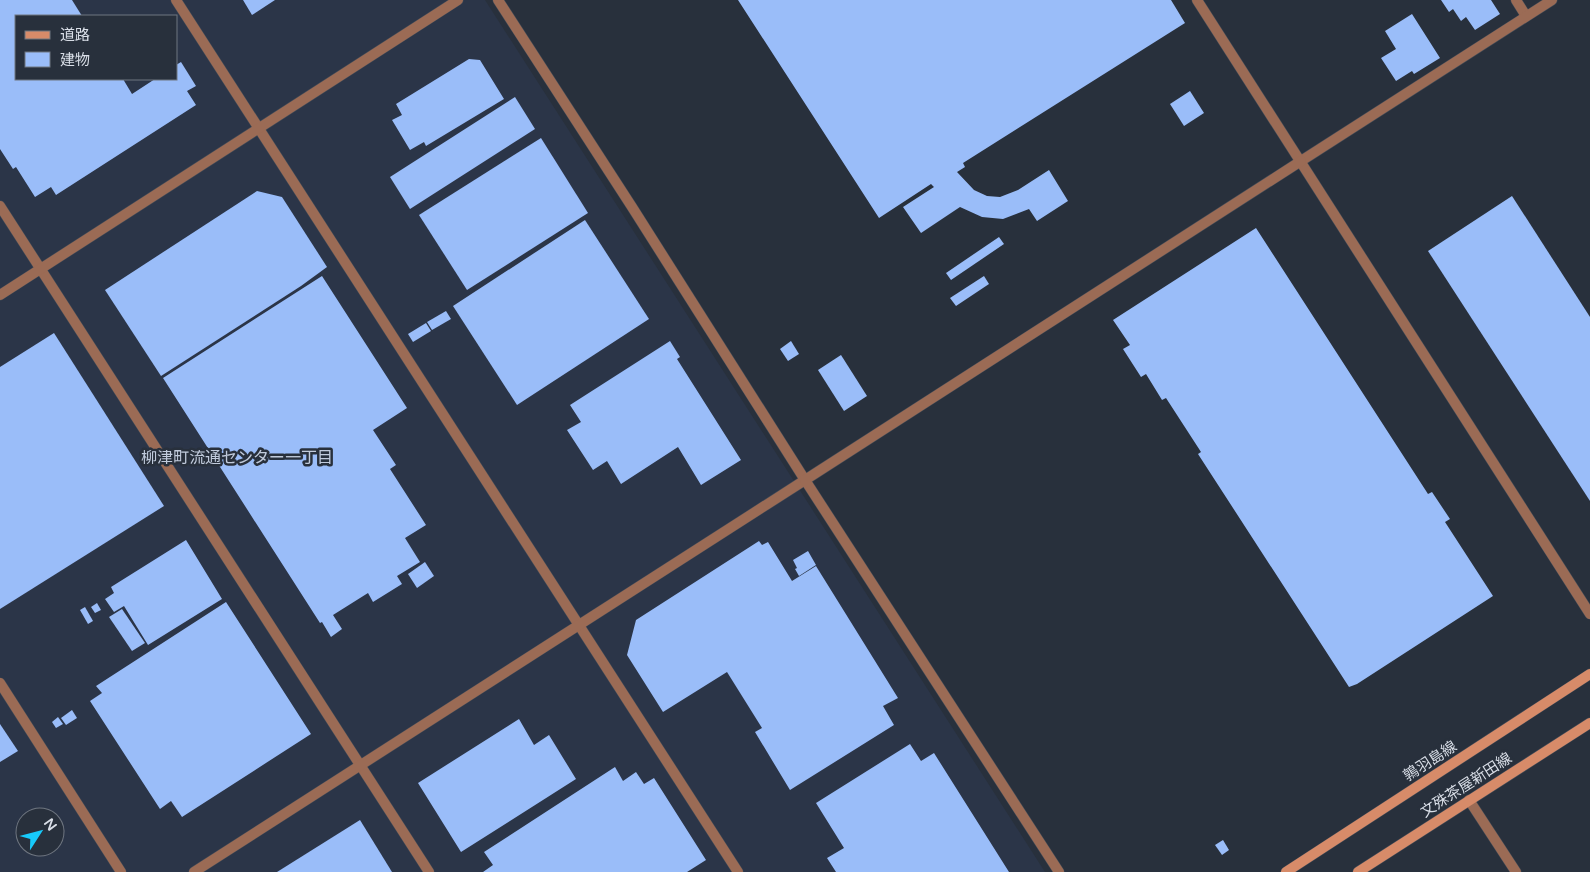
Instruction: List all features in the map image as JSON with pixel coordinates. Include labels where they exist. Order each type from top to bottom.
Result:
[{"type":"main road","name":"鶉羽島線","points":[[1286,872],[1590,674]]},
{"type":"main road","name":"文殊茶屋新田線","points":[[1358,872],[1590,723]]},
{"type":"street","points":[[176,0],[738,872]]},
{"type":"street","points":[[0,295],[458,0]]},
{"type":"street","points":[[498,0],[805,480],[1060,872]]},
{"type":"street","points":[[1197,0],[1590,614]]},
{"type":"street","points":[[1516,0],[1526,16]]},
{"type":"street","points":[[194,872],[1552,0]]},
{"type":"street","points":[[0,206],[429,872]]},
{"type":"street","points":[[0,682],[121,872]]},
{"type":"street","points":[[1469,800],[1516,872]]},
{"type":"shaded area","points":[[0,0],[485,0],[1045,872],[0,872]]},
{"type":"building","points":[[0,0],[72,0],[81,15],[15,15],[15,80],[124,80],[132,94],[153,80],[178,80],[178,64],[181,62],[196,86],[187,91],[196,105],[56,195],[51,187],[35,197],[16,167],[13,169],[0,149]]},
{"type":"building","points":[[243,0],[275,0],[252,15]]},
{"type":"building","points":[[738,0],[1171,0],[1185,23],[963,163],[965,167],[957,172],[974,190],[987,196],[1000,197],[1018,190],[1049,170],[1068,201],[1037,221],[1029,209],[1003,219],[982,217],[960,207],[921,233],[903,207],[934,187],[931,184],[879,218]]},
{"type":"building","points":[[1441,0],[1491,0],[1500,14],[1475,30],[1466,17],[1461,21],[1453,9],[1449,12]]},
{"type":"building","points":[[1412,14],[1440,58],[1414,74],[1412,71],[1396,81],[1381,58],[1396,49],[1385,31]]},
{"type":"building","points":[[469,59],[480,60],[504,99],[426,146],[424,142],[410,150],[392,120],[402,115],[396,104]]},
{"type":"building","points":[[1190,91],[1204,113],[1184,126],[1170,104]]},
{"type":"building","points":[[515,97],[535,129],[410,209],[390,177]]},
{"type":"building","points":[[541,138],[588,213],[467,290],[419,215]]},
{"type":"building","points":[[257,191],[282,197],[327,267],[301,286],[161,376],[105,290]]},
{"type":"building","points":[[1512,196],[1590,317],[1590,501],[1428,251]]},
{"type":"building","points":[[585,220],[649,319],[517,405],[453,306]]},
{"type":"building","points":[[1256,228],[1428,494],[1432,492],[1450,519],[1445,522],[1493,596],[1357,684],[1349,687],[1198,454],[1201,452],[1166,398],[1162,400],[1146,374],[1141,377],[1123,349],[1130,345],[1113,320]]},
{"type":"building","points":[[999,237],[1004,244],[951,280],[946,273]]},
{"type":"building","points":[[322,276],[407,408],[373,430],[396,465],[390,469],[426,525],[405,538],[420,562],[397,576],[402,584],[373,602],[368,593],[333,615],[342,629],[331,637],[322,622],[320,623],[163,378]]},
{"type":"building","points":[[984,276],[989,284],[956,306],[950,298]]},
{"type":"building","points":[[446,311],[451,319],[432,330],[427,322]]},
{"type":"building","points":[[426,323],[431,331],[413,342],[408,334]]},
{"type":"building","points":[[54,333],[164,506],[0,609],[0,367]]},
{"type":"building","points":[[670,341],[680,357],[677,359],[741,460],[701,485],[678,447],[621,484],[607,461],[593,470],[567,430],[581,422],[570,405]]},
{"type":"building","points":[[791,341],[799,354],[788,361],[780,349]]},
{"type":"building","points":[[841,355],[867,396],[844,411],[818,370]]},
{"type":"building","points":[[186,540],[222,599],[148,645],[124,606],[114,612],[105,599],[114,593],[111,587]]},
{"type":"building","points":[[759,541],[762,545],[768,542],[792,581],[816,566],[898,698],[883,706],[894,725],[790,790],[755,732],[762,728],[727,672],[663,712],[627,655],[636,620]]},
{"type":"building","points":[[808,551],[816,565],[799,576],[793,560]]},
{"type":"building","points":[[425,562],[434,576],[417,588],[408,574]]},
{"type":"building","points":[[226,602],[311,734],[182,817],[171,801],[160,809],[90,701],[102,693],[96,686]]},
{"type":"building","points":[[97,603],[101,610],[95,613],[91,607]]},
{"type":"building","points":[[85,607],[93,621],[88,624],[80,610]]},
{"type":"building","points":[[122,609],[145,643],[132,651],[109,617]]},
{"type":"building","points":[[72,710],[77,718],[66,725],[61,718]]},
{"type":"building","points":[[58,717],[63,724],[56,728],[52,722]]},
{"type":"building","points":[[519,719],[534,745],[549,735],[576,779],[461,852],[418,783]]},
{"type":"building","points":[[0,724],[18,751],[0,762]]},
{"type":"building","points":[[910,744],[921,761],[934,753],[1009,872],[836,872],[827,858],[844,848],[816,803]]},
{"type":"building","points":[[615,767],[623,781],[636,772],[644,784],[654,778],[706,860],[687,872],[483,872],[493,865],[484,852]]},
{"type":"building","points":[[360,820],[392,872],[277,872]]},
{"type":"building","points":[[1223,840],[1229,850],[1222,855],[1215,845]]},
{"type":"district","name":"柳津町流通センター一丁目","points":[[237,457]]}]
